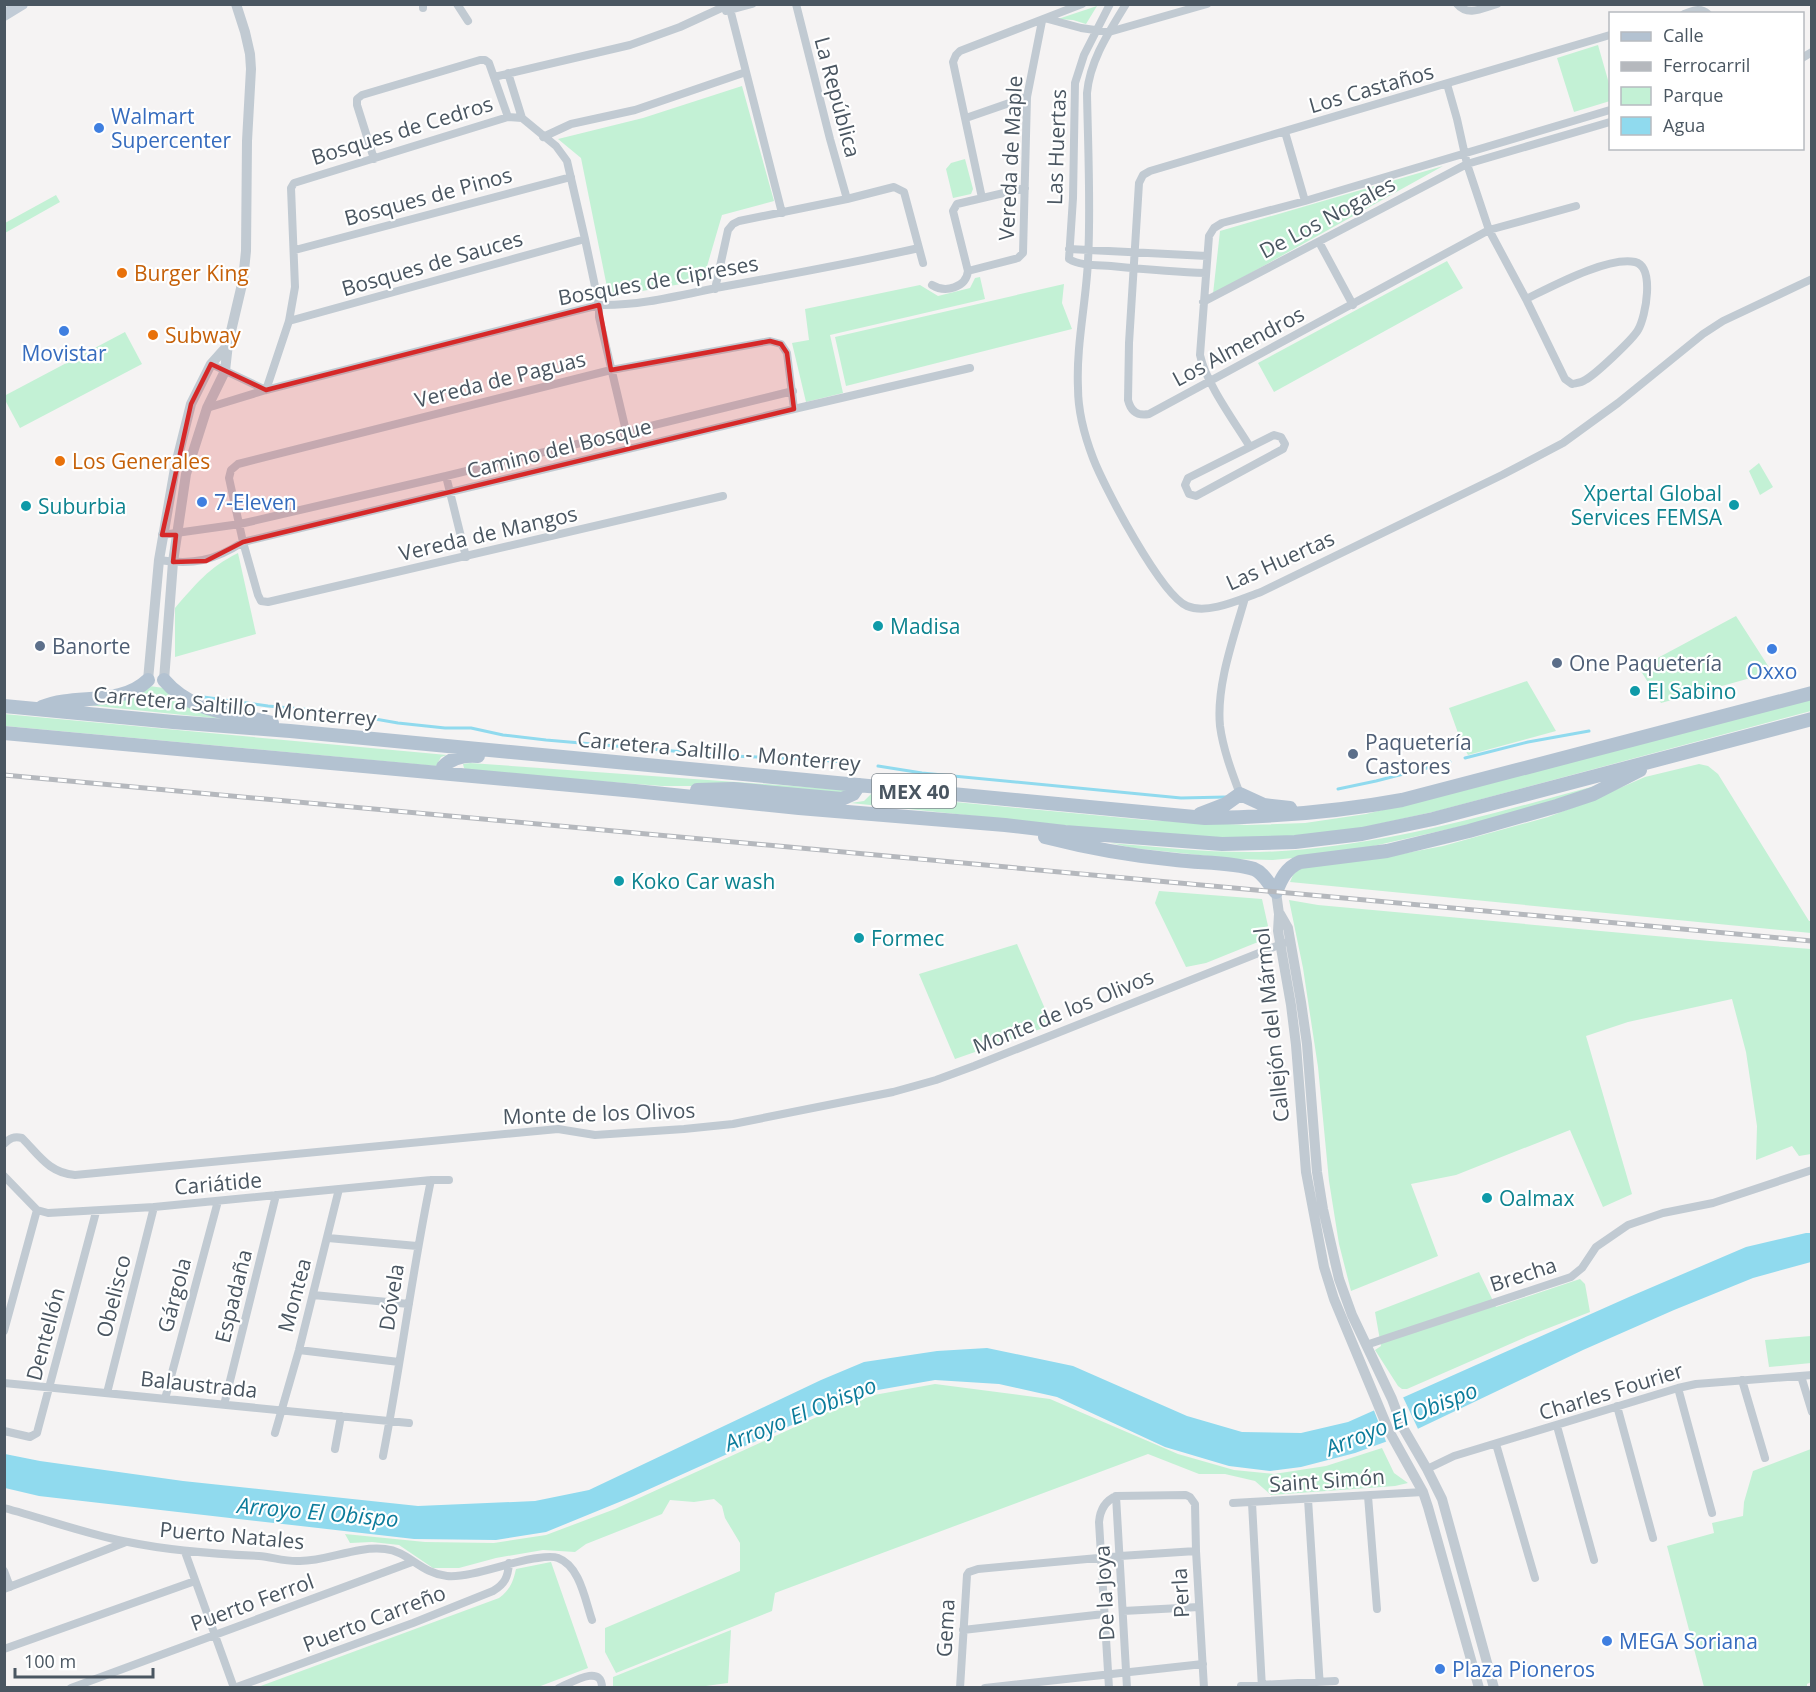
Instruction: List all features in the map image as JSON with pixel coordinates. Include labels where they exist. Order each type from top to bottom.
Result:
[{"type":"main road","points":[[4,15],[22,4]]},
{"type":"main road","points":[[38,710],[63,701],[123,695],[134,691],[148,680]]},
{"type":"main road","points":[[164,680],[184,699],[201,707],[271,722],[290,731]]},
{"type":"main road","name":"Carretera Saltillo - Monterrey","points":[[4,706],[1205,818],[1260,817],[1337,811],[1402,800],[1812,693]]},
{"type":"main road","name":"MEX 40","points":[[4,733],[635,790],[799,808],[1222,844],[1329,839],[1433,819],[1812,719]]},
{"type":"main road","points":[[442,773],[443,767],[450,760],[470,756],[556,763],[600,761]]},
{"type":"main road","points":[[1024,827],[1044,837],[1124,853],[1254,869],[1263,876],[1275,892],[1284,874],[1300,862],[1387,850],[1469,831],[1557,806],[1608,787],[1652,762]]},
{"type":"main road","points":[[635,790],[733,789],[842,799],[853,794],[859,785]]},
{"type":"main road","points":[[1183,817],[1215,809],[1240,794],[1256,803],[1272,807],[1337,811]]},
{"type":"street","points":[[164,680],[173,562],[186,474],[207,408],[225,371],[228,344],[243,280],[246,251],[247,141],[251,69],[245,32],[236,4]]},
{"type":"street","points":[[457,4],[468,21]]},
{"type":"street","points":[[494,77],[630,45],[730,7],[752,4]]},
{"type":"street","name":"La República","points":[[796,4],[847,199]]},
{"type":"street","points":[[982,198],[953,62],[956,55],[960,51],[1082,4]]},
{"type":"street","name":"Las Huertas","points":[[1088,264],[1071,261],[1068,257],[1073,198],[1075,83],[1084,55],[1110,4]]},
{"type":"street","name":"Las Huertas","points":[[1126,4],[1109,32],[1088,80],[1089,250],[1077,388],[1086,438],[1100,475],[1135,539],[1176,599],[1188,606],[1204,609],[1261,592],[1563,443],[1618,403],[1703,334],[1724,321],[1812,279]]},
{"type":"street","points":[[1171,15],[1176,4]]},
{"type":"street","points":[[1045,20],[1109,32],[1207,4]]},
{"type":"street","points":[[1460,7],[1470,12],[1497,4]]},
{"type":"street","points":[[730,7],[782,213]]},
{"type":"street","points":[[1690,12],[1698,9],[1706,12]]},
{"type":"street","name":"Vereda de Maple","points":[[968,271],[1018,258],[1023,253],[1027,97],[1045,20]]},
{"type":"street","name":"Los Castaños","points":[[1143,175],[1150,171],[1609,36]]},
{"type":"street","points":[[374,159],[357,105],[357,99],[362,95],[480,60],[489,63],[508,117]]},
{"type":"street","points":[[543,137],[571,124],[635,110],[746,72]]},
{"type":"street","points":[[508,73],[522,118],[567,160],[599,304],[599,317],[626,431]]},
{"type":"street","points":[[1447,84],[1467,164],[1489,230],[1526,298],[1565,379],[1572,384],[1586,380],[1638,330],[1643,318],[1647,273],[1635,262],[1618,262],[1590,269],[1526,298]]},
{"type":"street","points":[[966,118],[1027,97]]},
{"type":"street","name":"De Los Nogales","points":[[1207,256],[1209,236],[1214,228],[1222,223],[1305,201],[1609,111]]},
{"type":"street","name":"Bosques de Cedros","points":[[295,250],[291,188],[294,183],[508,117],[522,118]]},
{"type":"street","name":"De Los Nogales","points":[[1203,302],[1467,164],[1609,123]]},
{"type":"street","points":[[1285,132],[1305,201]]},
{"type":"street","name":"Los Almendros","points":[[1143,175],[1139,183],[1129,343],[1128,400],[1134,412],[1142,416],[1353,305],[1489,230],[1576,206]]},
{"type":"street","name":"Bosques de Pinos","points":[[295,250],[571,177]]},
{"type":"street","points":[[715,288],[728,230],[733,224],[894,188],[904,192],[923,263]]},
{"type":"street","points":[[932,285],[943,290],[962,284],[967,279],[968,271],[953,211],[957,204],[1025,188]]},
{"type":"street","name":"Bosques de Sauces","points":[[289,321],[585,239]]},
{"type":"street","points":[[1319,242],[1353,305]]},
{"type":"street","name":"Bosques de Cipreses","points":[[207,408],[266,390],[599,304],[616,305],[653,301],[919,248]]},
{"type":"street","points":[[1069,249],[1207,256],[1200,355],[1202,365],[1250,447]]},
{"type":"street","points":[[211,364],[266,390],[289,321],[295,286],[295,250]]},
{"type":"street","points":[[1088,264],[1206,273]]},
{"type":"street","name":"Vereda de Paguas","points":[[240,524],[229,478],[231,470],[238,465],[611,370],[776,341],[787,353],[793,391]]},
{"type":"street","points":[[148,680],[162,536],[175,468],[191,404],[211,364],[228,344]]},
{"type":"street","name":"Camino del Bosque","points":[[159,560],[191,563],[206,561],[243,542],[970,368]]},
{"type":"street","points":[[793,391],[794,409]]},
{"type":"street","name":"Camino del Bosque","points":[[162,536],[240,524],[793,391]]},
{"type":"street","points":[[1274,435],[1281,437],[1285,444],[1283,449],[1247,470],[1196,496],[1189,494],[1185,485],[1188,478],[1250,447],[1274,435]]},
{"type":"street","points":[[446,476],[466,557]]},
{"type":"street","name":"Vereda de Mangos","points":[[243,542],[258,595],[261,601],[268,602],[723,496]]},
{"type":"street","points":[[240,524],[243,542]]},
{"type":"street","points":[[1240,794],[1220,728],[1220,708],[1221,691],[1245,598]]},
{"type":"street","name":"Callejón del Mármol","points":[[1275,892],[1279,914],[1278,932],[1285,942],[1308,1137],[1335,1262],[1344,1294],[1402,1426],[1442,1499],[1494,1688]]},
{"type":"street","name":"Monte de los Olivos","points":[[4,1144],[15,1137],[22,1138],[54,1170],[63,1174],[75,1175],[558,1129],[595,1135],[684,1130],[732,1124],[857,1100],[936,1080],[1285,942]]},
{"type":"street","name":"Callejón del Mármol","points":[[1308,1137],[1311,1201],[1324,1267],[1334,1299],[1389,1431],[1423,1492],[1479,1688]]},
{"type":"street","name":"Brecha","points":[[1366,1345],[1571,1276],[1582,1268],[1596,1247],[1628,1225],[1646,1218],[1713,1203],[1812,1170]]},
{"type":"street","points":[[4,1176],[37,1209],[4,1331]]},
{"type":"street","name":"Dóvela","points":[[383,1456],[410,1304],[417,1246],[431,1180]]},
{"type":"street","name":"Cariátide","points":[[37,1209],[48,1213],[96,1212],[449,1180]]},
{"type":"street","name":"Montea","points":[[275,1433],[339,1189]]},
{"type":"street","name":"Espadaña","points":[[225,1405],[276,1195]]},
{"type":"street","name":"Gárgola","points":[[165,1399],[218,1200]]},
{"type":"street","name":"Obelisco","points":[[107,1393],[154,1207]]},
{"type":"street","name":"Dentellón","points":[[4,1431],[30,1437],[36,1433],[96,1212]]},
{"type":"street","points":[[328,1238],[417,1246]]},
{"type":"street","points":[[313,1295],[410,1304]]},
{"type":"street","points":[[298,1350],[399,1362]]},
{"type":"street","name":"Charles Fourier","points":[[1427,1469],[1454,1456],[1678,1388],[1696,1384],[1812,1375]]},
{"type":"street","points":[[1801,1376],[1812,1412]]},
{"type":"street","points":[[1742,1380],[1765,1458]]},
{"type":"street","name":"Balaustrada","points":[[4,1383],[409,1423]]},
{"type":"street","points":[[1678,1388],[1712,1513]]},
{"type":"street","points":[[1617,1406],[1653,1538]]},
{"type":"street","points":[[335,1449],[341,1416]]},
{"type":"street","points":[[1557,1426],[1594,1560]]},
{"type":"street","points":[[1496,1444],[1535,1578]]},
{"type":"street","name":"Saint Simón","points":[[1233,1503],[1423,1492]]},
{"type":"street","name":"Perla","points":[[1116,1496],[1186,1495],[1195,1504],[1204,1688]]},
{"type":"street","name":"De la Joya","points":[[1109,1688],[1099,1515],[1107,1501],[1116,1496],[1127,1688]]},
{"type":"street","points":[[1368,1496],[1377,1609]]},
{"type":"street","points":[[1308,1499],[1320,1684]]},
{"type":"street","points":[[1252,1503],[1262,1686]]},
{"type":"street","name":"Puerto Natales","points":[[4,1508],[126,1542],[185,1552],[300,1562],[360,1550],[386,1549],[396,1551],[426,1571],[448,1576],[471,1573],[509,1563],[556,1557],[572,1568],[578,1578],[592,1620]]},
{"type":"street","points":[[4,1571],[7,1588],[126,1542]]},
{"type":"street","points":[[1101,1558],[1196,1551]]},
{"type":"street","points":[[185,1552],[234,1688]]},
{"type":"street","name":"Gema","points":[[960,1688],[969,1572],[978,1569],[1101,1558]]},
{"type":"street","name":"Puerto Ferrol","points":[[71,1688],[412,1562]]},
{"type":"street","name":"Puerto Carreño","points":[[234,1688],[414,1623],[493,1591],[507,1578],[509,1563]]},
{"type":"street","points":[[4,1649],[195,1581]]},
{"type":"street","points":[[1123,1611],[1199,1607]]},
{"type":"street","points":[[963,1630],[1104,1614]]},
{"type":"street","points":[[1462,1626],[1475,1622]]},
{"type":"street","points":[[985,1688],[1203,1664]]},
{"type":"street","points":[[559,1688],[592,1675],[599,1676],[602,1688]]},
{"type":"street","points":[[1241,1686],[1320,1684],[1335,1681]]},
{"type":"highlighted area","points":[[599,305],[611,370],[770,341],[781,344],[787,353],[794,409],[243,542],[206,561],[173,562],[176,535],[162,535],[191,404],[211,364],[266,390]]},
{"type":"green space","points":[[1097,6],[1086,24],[1058,19]]},
{"type":"green space","points":[[1598,45],[1609,84],[1609,101],[1574,112],[1557,58]]},
{"type":"green space","points":[[742,86],[774,201],[722,215],[703,280],[609,297],[581,158],[558,139],[643,118]]},
{"type":"green space","points":[[965,159],[973,189],[971,194],[953,198],[946,169],[951,163]]},
{"type":"green space","points":[[1443,166],[1213,294],[1220,231]]},
{"type":"green space","points":[[56,195],[60,202],[5,233],[5,223]]},
{"type":"green space","points":[[1447,261],[1463,288],[1274,392],[1258,363]]},
{"type":"green space","points":[[980,277],[985,299],[830,335],[843,393],[806,402],[792,343],[809,340],[805,309],[920,285],[938,296],[970,288],[975,278]]},
{"type":"green space","points":[[1064,284],[1062,303],[1072,329],[846,386],[835,337]]},
{"type":"green space","points":[[125,332],[142,364],[20,428],[4,396]]},
{"type":"green space","points":[[1759,463],[1773,487],[1760,495],[1749,471]]},
{"type":"green space","points":[[238,553],[256,634],[175,657],[175,608],[210,571]]},
{"type":"green space","points":[[1736,616],[1772,672],[1661,703],[1639,668]]},
{"type":"green space","points":[[1527,681],[1556,731],[1468,755],[1449,708]]},
{"type":"green space","points":[[149,686],[164,688],[252,722],[77,704],[126,700]]},
{"type":"green space","points":[[1811,698],[1811,711],[1437,811],[1347,831],[1237,839],[1108,830],[851,803],[864,801],[871,794],[1146,820],[1247,825],[1305,823],[1366,814],[1461,791]]},
{"type":"green space","points":[[4,714],[447,755],[441,757],[436,766],[5,726]]},
{"type":"green space","points":[[463,764],[848,790],[844,794],[731,786],[662,786],[469,771],[464,768]]},
{"type":"green space","points":[[1699,764],[1708,766],[1718,774],[1811,921],[1811,933],[1290,882],[1300,868],[1375,859],[1443,846],[1548,817],[1645,777]]},
{"type":"green space","points":[[1602,784],[1586,792],[1516,814],[1369,847],[1293,858],[1236,859],[1133,848],[1110,843],[1241,852],[1347,844],[1432,828]]},
{"type":"green space","points":[[1159,891],[1262,899],[1268,926],[1258,942],[1206,963],[1186,967],[1155,903]]},
{"type":"green space","points":[[1289,900],[1318,905],[1811,949],[1811,1154],[1799,1156],[1792,1146],[1756,1160],[1757,1126],[1746,1052],[1732,999],[1628,1022],[1586,1036],[1632,1194],[1603,1207],[1570,1130],[1456,1175],[1411,1184],[1438,1256],[1351,1291],[1339,1244],[1329,1181],[1318,1067],[1303,968]]},
{"type":"green space","points":[[1017,944],[1052,1025],[955,1059],[919,974]]},
{"type":"green space","points":[[1479,1272],[1496,1307],[1580,1279],[1585,1284],[1590,1312],[1528,1336],[1407,1389],[1402,1389],[1375,1350],[1381,1346],[1375,1312]]},
{"type":"green space","points":[[1811,1336],[1811,1363],[1769,1367],[1765,1340]]},
{"type":"green space","points":[[935,1384],[1050,1399],[1178,1454],[1234,1470],[1274,1474],[1326,1466],[1382,1448],[1394,1473],[1408,1483],[1395,1486],[1271,1495],[1255,1481],[1225,1474],[1199,1474],[1148,1454],[775,1593],[772,1611],[616,1673],[605,1652],[605,1628],[740,1571],[740,1543],[725,1518],[722,1506],[714,1499],[694,1502],[670,1500],[662,1514],[586,1544],[575,1552],[543,1550],[496,1558],[459,1568],[433,1568],[399,1545],[372,1542],[350,1543],[345,1534],[425,1542],[494,1543],[546,1535],[615,1509],[830,1411],[874,1395]]},
{"type":"green space","points":[[1811,1449],[1811,1682],[1807,1684],[1807,1687],[1704,1687],[1667,1546],[1714,1533],[1712,1523],[1743,1516],[1744,1502],[1753,1471]]},
{"type":"green space","points":[[551,1562],[588,1668],[538,1687],[258,1687],[499,1598],[511,1585],[516,1569]]},
{"type":"green space","points":[[731,1630],[728,1683],[691,1688],[613,1687],[613,1677]]},
{"type":"water","name":"Arroyo El Obispo","points":[[1811,1233],[1811,1262],[1753,1278],[1674,1310],[1583,1350],[1407,1434],[1355,1453],[1301,1467],[1270,1471],[1229,1466],[1165,1447],[1057,1397],[999,1384],[935,1380],[872,1391],[634,1496],[546,1532],[496,1540],[414,1539],[39,1496],[5,1488],[5,1454],[183,1481],[418,1506],[535,1501],[589,1490],[821,1380],[864,1362],[937,1351],[987,1348],[1073,1366],[1187,1416],[1242,1432],[1301,1433],[1348,1422],[1746,1247]]},
{"type":"pier","points":[[1402,1395],[1419,1431],[1387,1444],[1373,1408]]},
{"type":"waterway","points":[[196,696],[335,712],[398,723],[471,728],[503,735],[546,740],[731,756],[844,762]]},
{"type":"waterway","points":[[1465,758],[1528,742],[1589,731]]},
{"type":"waterway","points":[[1338,789],[1450,762]]},
{"type":"waterway","points":[[878,766],[922,773],[1181,798],[1226,797]]},
{"type":"railway","points":[[4,775],[1812,941]]},
{"type":"place","name":"Walmart Supercenter","points":[[99,128]]},
{"type":"place","name":"Burger King","points":[[122,273]]},
{"type":"place","name":"Movistar","points":[[64,331]]},
{"type":"place","name":"Subway","points":[[153,335]]},
{"type":"place","name":"Los Generales","points":[[60,461]]},
{"type":"place","name":"7-Eleven","points":[[202,502]]},
{"type":"place","name":"Xpertal Global Services FEMSA","points":[[1734,505]]},
{"type":"place","name":"Suburbia","points":[[26,506]]},
{"type":"place","name":"Madisa","points":[[878,626]]},
{"type":"place","name":"Banorte","points":[[40,646]]},
{"type":"place","name":"Oxxo","points":[[1772,649]]},
{"type":"place","name":"One Paquetería","points":[[1557,663]]},
{"type":"place","name":"El Sabino","points":[[1635,691]]},
{"type":"place","name":"Paquetería Castores","points":[[1353,754]]},
{"type":"place","name":"Koko Car wash","points":[[619,881]]},
{"type":"place","name":"Formec","points":[[859,938]]},
{"type":"place","name":"Oalmax","points":[[1487,1198]]},
{"type":"place","name":"MEGA Soriana","points":[[1607,1641]]},
{"type":"place","name":"Plaza Pioneros","points":[[1440,1669]]}]
